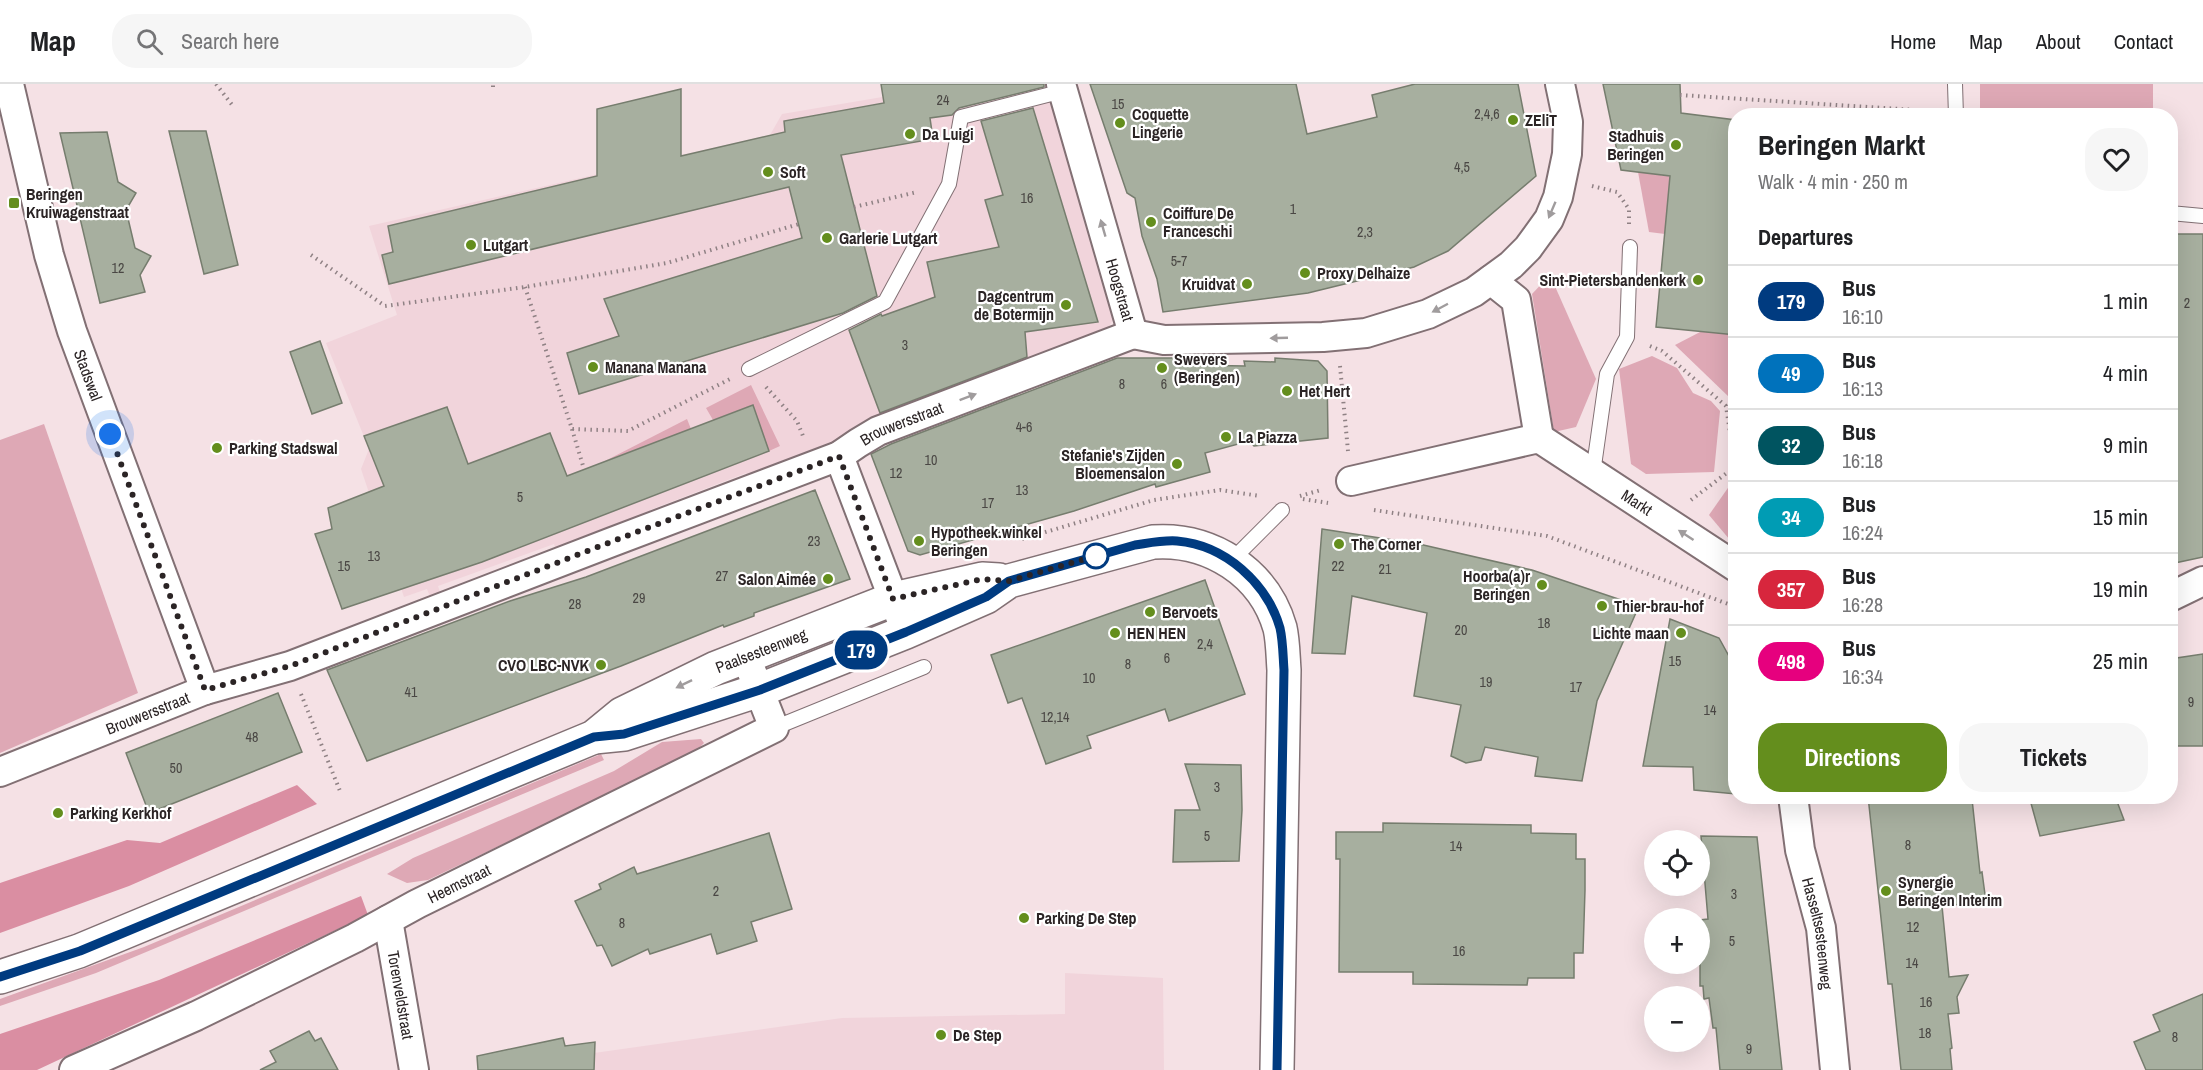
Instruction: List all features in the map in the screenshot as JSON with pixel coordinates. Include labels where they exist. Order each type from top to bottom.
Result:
[{"type":"street","name":"Stadswal","points":[[9,84],[49,255],[72,331],[205,690]]},
{"type":"street","points":[[1337,335],[1366,333],[1428,314],[1474,292],[1511,266],[1528,248],[1548,219],[1558,197],[1567,154],[1568,122],[1560,84]]},
{"type":"street","name":"Hoogstraat","points":[[1062,88],[1133,334],[1164,340],[1337,335]]},
{"type":"street","points":[[1345,493],[1539,438],[1516,300],[1491,280]]},
{"type":"street","name":"Brouwersstraat","points":[[0,772],[205,690],[290,666],[839,456],[878,431],[1133,334]]},
{"type":"street","name":"Markt","points":[[1539,438],[1728,562]]},
{"type":"street","points":[[839,456],[906,632]]},
{"type":"street","name":"Paalsesteenweg","points":[[0,977],[80,951],[594,737],[622,714],[716,668],[893,599],[982,579],[1009,581],[1153,542],[1178,541],[1218,553],[1231,561],[1263,591],[1276,616],[1281,632],[1284,670],[1278,1070]]},
{"type":"street","name":"Paalsesteenweg","points":[[594,737],[624,734],[760,690],[906,632],[986,597],[1009,581]]},
{"type":"street","points":[[2178,593],[2203,581]]},
{"type":"street","points":[[746,657],[774,728]]},
{"type":"street","name":"Heemstraat","points":[[74,1070],[196,1016],[774,728]]},
{"type":"street","name":"Hasseltsesteenweg","points":[[1794,804],[1800,850],[1821,928],[1835,1070]]},
{"type":"street","name":"Torenveldstraat","points":[[388,920],[414,1070]]},
{"type":"lane","points":[[1955,84],[1956,108]]},
{"type":"lane","points":[[749,369],[885,302],[949,184],[961,117],[1062,88]]},
{"type":"lane","points":[[2178,214],[2203,216]]},
{"type":"lane","points":[[1593,473],[1607,374],[1627,337],[1630,247]]},
{"type":"lane","points":[[1231,561],[1282,510]]},
{"type":"lane","points":[[774,728],[924,667]]},
{"type":"path","points":[[216,84],[233,106]]},
{"type":"path","points":[[1680,95],[1869,108]]},
{"type":"path","points":[[854,207],[949,184]]},
{"type":"path","points":[[1617,192],[1629,209]]},
{"type":"path","points":[[311,255],[385,306],[525,287],[667,263],[799,224]]},
{"type":"path","points":[[525,287],[584,469]]},
{"type":"path","points":[[1293,498],[1345,493],[1337,335]]},
{"type":"path","points":[[1627,337],[1662,351],[1726,406],[1728,419]]},
{"type":"path","points":[[572,429],[628,431],[749,369],[796,421],[801,430]]},
{"type":"path","points":[[1665,521],[1728,472]]},
{"type":"path","points":[[1363,508],[1547,536],[1728,604]]},
{"type":"path","points":[[290,666],[340,791]]},
{"type":"shaded area","name":"Lutgart","points":[[959,84],[1036,84],[1040,100],[1052,98],[1115,316],[1108,328],[1102,333],[846,434],[807,459],[750,482],[746,473],[650,510],[653,519],[557,554],[554,544],[438,586],[441,595],[431,599],[427,589],[404,597],[361,469],[369,449],[326,343],[397,315],[369,226],[770,135],[782,114]]},
{"type":"shaded area","points":[[1980,84],[2153,84],[2153,108],[1980,108]]},
{"type":"shaded area","points":[[1638,172],[1728,184],[1728,190],[1665,234],[1649,232]]},
{"type":"shaded area","points":[[1550,275],[1596,379],[1576,427],[1554,432],[1532,294]]},
{"type":"shaded area","points":[[1702,331],[1728,334],[1728,396],[1675,345]]},
{"type":"shaded area","points":[[1652,356],[1677,368],[1693,393],[1711,401],[1720,411],[1714,472],[1646,474],[1631,464],[1619,369]]},
{"type":"shaded area","points":[[751,385],[780,446],[769,451],[753,405],[713,420],[706,408]]},
{"type":"shaded area","points":[[687,419],[691,429],[605,461]]},
{"type":"shaded area","points":[[44,424],[138,693],[0,753],[0,440]]},
{"type":"shaded area","points":[[1728,488],[1728,538],[1709,515]]},
{"type":"shaded area","points":[[701,739],[704,743],[694,753],[428,880],[407,883],[387,874],[413,858],[614,771],[662,742]]},
{"type":"shaded area","points":[[601,754],[604,760],[96,973],[0,1006],[0,999],[144,947]]},
{"type":"shaded area","points":[[297,785],[317,804],[129,886],[0,933],[0,883],[127,840],[160,843]]},
{"type":"shaded area","points":[[361,896],[368,915],[37,1070],[0,1070],[0,1034],[159,980]]},
{"type":"shaded area","name":"De Step","points":[[1065,973],[1163,978],[1164,1070],[594,1070],[594,1053],[842,1018],[1065,1014]]},
{"type":"building","name":"Lutgart","points":[[881,84],[1044,84],[1044,87],[959,108],[952,115],[930,118],[933,139],[841,155],[877,296],[843,313],[579,394],[567,353],[619,336],[604,299],[802,238],[789,187],[389,284],[382,255],[393,252],[388,226],[597,176],[597,109],[681,89],[681,156],[785,132],[784,121],[884,103]]},
{"type":"building","points":[[1090,84],[1296,84],[1307,134],[1377,117],[1372,95],[1415,84],[1518,84],[1536,176],[1448,251],[1414,267],[1308,293],[1163,312],[1157,279],[1142,236],[1135,198],[1127,193]]},
{"type":"building","points":[[1603,84],[1680,84],[1681,113],[1728,119],[1728,334],[1656,327],[1670,176],[1621,170]]},
{"type":"building","points":[[1033,108],[1098,322],[1025,332],[1027,357],[880,413],[849,330],[881,314],[882,316],[935,297],[927,262],[999,247],[985,200],[1003,195],[981,121]]},
{"type":"building","points":[[169,131],[206,131],[238,265],[204,274]]},
{"type":"building","points":[[107,132],[118,182],[136,193],[126,210],[135,248],[151,256],[140,275],[145,292],[100,303],[60,133]]},
{"type":"building","points":[[2178,234],[2203,234],[2203,557],[2178,562]]},
{"type":"building","points":[[320,341],[342,403],[312,414],[290,352]]},
{"type":"building","points":[[1117,358],[1187,358],[1187,365],[1245,366],[1244,361],[1275,362],[1275,358],[1318,361],[1327,371],[1328,438],[1254,446],[1249,441],[1205,453],[1210,472],[1156,487],[1155,484],[1074,511],[920,555],[908,551],[871,454],[891,444]]},
{"type":"building","points":[[753,405],[769,451],[482,562],[342,609],[315,534],[332,529],[328,508],[384,486],[364,436],[447,407],[468,464],[550,433],[567,476]]},
{"type":"building","points":[[815,490],[850,579],[754,613],[754,616],[724,627],[723,625],[621,666],[367,761],[327,670],[510,601],[586,577]]},
{"type":"building","points":[[1322,529],[1419,544],[1532,570],[1639,606],[1597,701],[1582,781],[1535,776],[1538,757],[1485,747],[1481,760],[1466,763],[1451,756],[1461,705],[1414,696],[1427,613],[1352,596],[1345,654],[1312,653]]},
{"type":"building","points":[[1205,580],[1245,694],[1169,721],[1165,709],[1087,736],[1091,748],[1046,764],[1022,698],[1008,703],[991,655]]},
{"type":"building","points":[[1670,619],[1719,638],[1728,654],[1728,793],[1694,790],[1693,767],[1643,766]]},
{"type":"building","points":[[2203,654],[2203,746],[2178,746],[2178,658]]},
{"type":"building","points":[[278,693],[302,752],[149,813],[126,753]]},
{"type":"building","points":[[1185,764],[1241,765],[1242,810],[1239,861],[1173,862],[1175,810],[1200,810]]},
{"type":"building","points":[[1869,804],[1973,804],[1980,873],[1982,872],[1986,902],[1942,906],[1949,977],[1968,975],[1957,997],[1959,1013],[1948,1014],[1952,1070],[1901,1070],[1892,984],[1888,984]]},
{"type":"building","points":[[2031,804],[2118,804],[2124,820],[2040,836]]},
{"type":"building","points":[[1383,823],[1531,825],[1531,833],[1576,834],[1576,859],[1585,859],[1585,890],[1583,953],[1574,953],[1574,978],[1528,978],[1527,985],[1413,984],[1413,972],[1339,972],[1340,859],[1336,859],[1336,832],[1383,832]]},
{"type":"building","points":[[769,833],[792,909],[751,922],[757,941],[717,954],[711,934],[650,954],[648,949],[612,966],[602,945],[597,946],[575,901],[601,889],[599,884],[634,867],[637,874]]},
{"type":"building","points":[[1710,836],[1757,837],[1782,1070],[1720,1070],[1716,1028],[1713,1028],[1710,1006],[1710,986],[1700,986],[1700,974],[1710,974],[1710,908],[1707,908],[1706,896],[1710,896]]},
{"type":"building","points":[[2203,994],[2203,1070],[2146,1070],[2134,1042],[2160,1031],[2153,1015]]},
{"type":"building","points":[[309,1031],[315,1041],[321,1038],[338,1070],[260,1070],[276,1062],[270,1051]]},
{"type":"building","points":[[563,1038],[565,1046],[595,1042],[594,1070],[478,1070],[477,1056]]},
{"type":"bus line","name":"179","points":[[0,977],[80,951],[594,737],[624,734],[760,690],[906,632],[986,597],[1009,581],[1135,545],[1178,541],[1218,553],[1243,571],[1263,591],[1276,616],[1281,632],[1284,670],[1277,1070]]},
{"type":"place","name":"ZEliT","points":[[1513,120]]},
{"type":"place","name":"Coquette Lingerie","points":[[1120,123]]},
{"type":"place","name":"Da Luigi","points":[[910,134]]},
{"type":"place","name":"Stadhuis Beringen","points":[[1676,145]]},
{"type":"place","name":"Soft","points":[[768,172]]},
{"type":"place","name":"Beringen Kruiwagenstraat","points":[[14,203]]},
{"type":"place","name":"Coiffure De Franceschi","points":[[1151,222]]},
{"type":"place","name":"Garlerie Lutgart","points":[[827,238]]},
{"type":"place","name":"Lutgart","points":[[471,245]]},
{"type":"place","name":"Proxy Delhaize","points":[[1305,273]]},
{"type":"place","name":"Sint-Pietersbandenkerk","points":[[1698,280]]},
{"type":"place","name":"Kruidvat","points":[[1247,284]]},
{"type":"place","name":"Dagcentrum de Botermijn","points":[[1066,305]]},
{"type":"place","name":"Manana Manana","points":[[593,367]]},
{"type":"place","name":"Swevers (Beringen)","points":[[1162,368]]},
{"type":"place","name":"Het Hert","points":[[1287,391]]},
{"type":"place","name":"La Piazza","points":[[1226,437]]},
{"type":"place","name":"Parking Stadswal","points":[[217,448]]},
{"type":"place","name":"Stefanie's Zijden Bloemensalon","points":[[1177,464]]},
{"type":"place","name":"Hypotheek.winkel Beringen","points":[[919,541]]},
{"type":"place","name":"The Corner","points":[[1339,544]]},
{"type":"place","name":"Salon Aimée","points":[[828,579]]},
{"type":"place","name":"Hoorba(a)r Beringen","points":[[1542,585]]},
{"type":"place","name":"Thier-brau-hof","points":[[1602,606]]},
{"type":"place","name":"Bervoets","points":[[1150,612]]},
{"type":"place","name":"HEN HEN","points":[[1115,633]]},
{"type":"place","name":"Lichte maan","points":[[1681,633]]},
{"type":"place","name":"CVO LBC-NVK","points":[[601,665]]},
{"type":"place","name":"Parking Kerkhof","points":[[58,813]]},
{"type":"place","name":"Synergie Beringen Interim","points":[[1886,891]]},
{"type":"place","name":"Parking De Step","points":[[1024,918]]},
{"type":"place","name":"De Step","points":[[941,1035]]},
{"type":"route","points":[[110,434],[205,690],[290,666],[839,456],[893,599],[982,579],[1009,581],[1096,556]]}]
